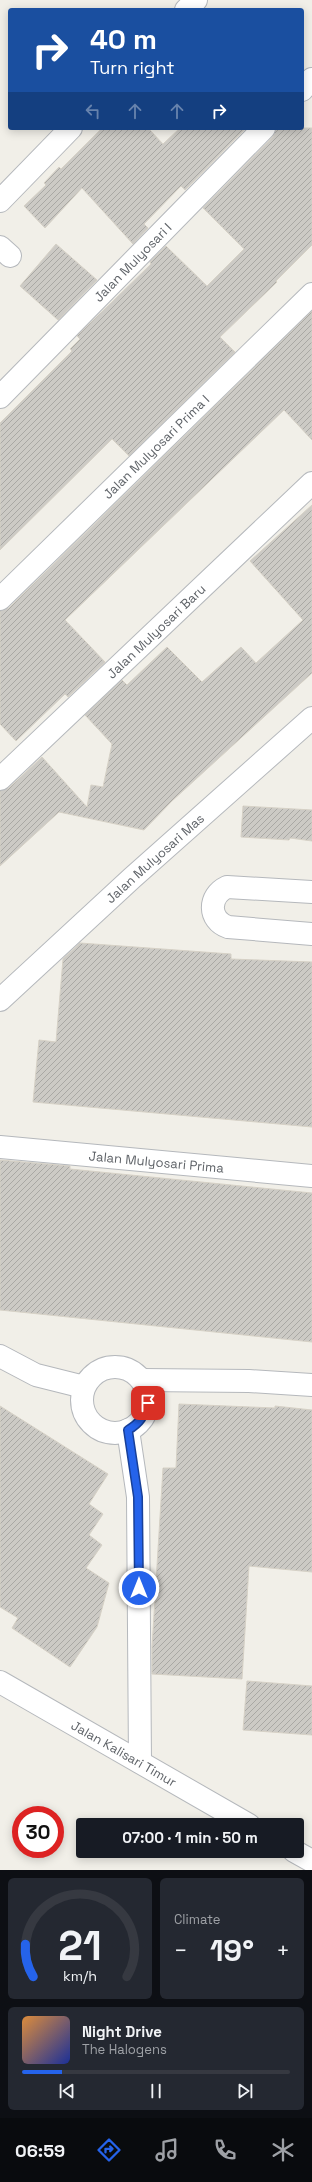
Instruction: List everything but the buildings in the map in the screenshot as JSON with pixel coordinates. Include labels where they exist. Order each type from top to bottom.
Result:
[{"type":"street","points":[[188,8],[196,0]]},
{"type":"street","points":[[304,88],[312,80]]},
{"type":"street","points":[[0,201],[69,130]]},
{"type":"street","name":"Jalan Mulyosari I","points":[[0,397],[262,130]]},
{"type":"street","name":"Jalan Mulyosari Prima I","points":[[0,599],[312,294]]},
{"type":"street","name":"Jalan Mulyosari Baru","points":[[0,779],[312,483]]},
{"type":"street","name":"Jalan Mulyosari Mas","points":[[0,1000],[132,878],[312,718]]},
{"type":"street","points":[[312,892],[226,887],[217,895],[213,912],[217,921],[228,928],[312,934]]},
{"type":"street","name":"Jalan Mulyosari Prima","points":[[0,1147],[312,1176]]},
{"type":"street","points":[[0,1356],[36,1375],[84,1386]]},
{"type":"street","points":[[112,1366],[124,1367],[134,1372],[142,1380],[147,1391],[148,1403],[145,1414],[138,1424],[128,1430],[118,1433],[99,1429],[91,1423],[82,1406],[84,1386],[91,1376],[100,1370],[112,1366]]},
{"type":"street","points":[[142,1380],[249,1381],[312,1385]]},
{"type":"street","points":[[128,1430],[138,1497],[140,1762]]},
{"type":"street","name":"Jalan Kalisari Timur","points":[[0,1682],[237,1818]]},
{"type":"route","points":[[139,1588],[138,1497],[128,1430],[138,1424],[145,1414],[148,1403]]}]
